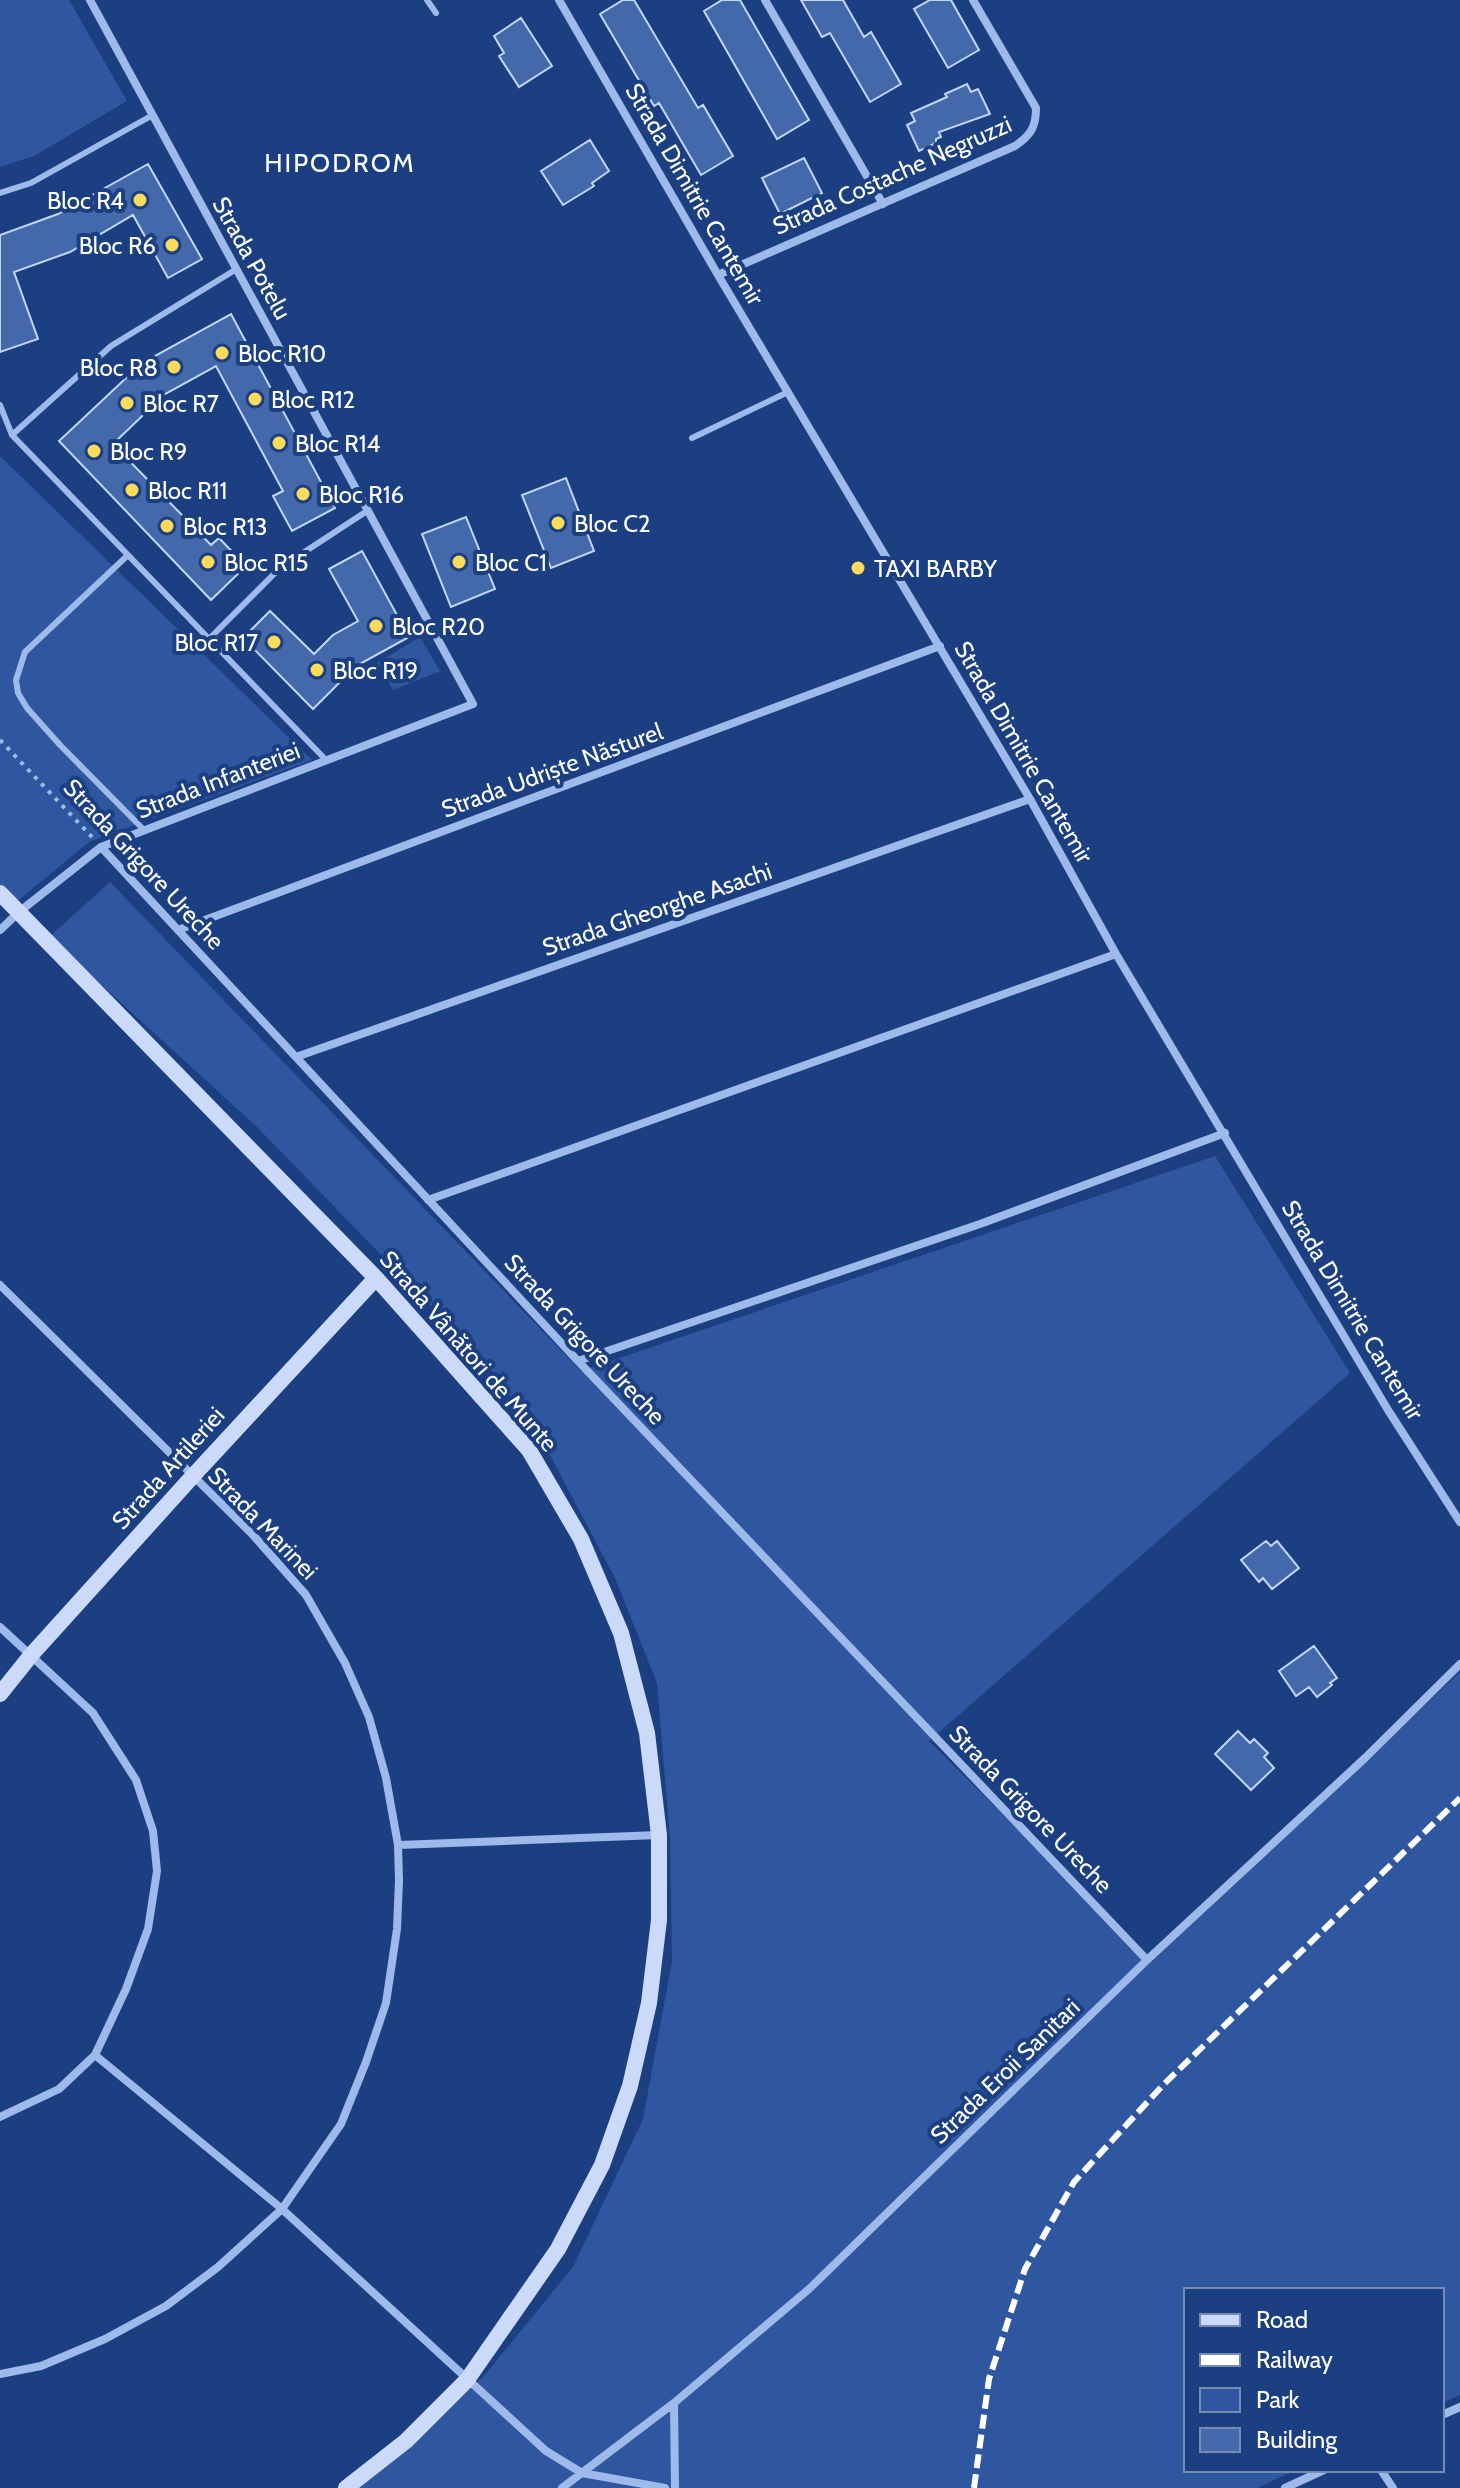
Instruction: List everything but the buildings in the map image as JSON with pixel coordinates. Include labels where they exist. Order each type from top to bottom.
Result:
[{"type":"street","name":"Strada Potelu","points":[[90,0],[473,704]]},
{"type":"street","name":"Strada Dimitrie Cantemir","points":[[559,0],[718,275],[1030,799],[1116,954],[1388,1410],[1460,1522]]},
{"type":"street","points":[[765,0],[883,204]]},
{"type":"street","name":"Strada Costache Negruzzi","points":[[718,275],[1015,146],[1028,137],[1036,124],[1036,108],[973,0]]},
{"type":"street","name":"Strada Udriște Năsturel","points":[[178,930],[940,646]]},
{"type":"street","name":"Strada Infanteriei","points":[[0,930],[101,847],[473,704]]},
{"type":"street","name":"Strada Gheorghe Asachi","points":[[296,1057],[1030,799]]},
{"type":"street","name":"Strada Grigore Ureche","points":[[101,847],[578,1361],[1147,1960]]},
{"type":"street","name":"Strada Vânători de Munte","points":[[0,893],[376,1278],[529,1450],[581,1539],[621,1633],[647,1733],[659,1835],[659,1920],[649,2003],[630,2086],[602,2165],[558,2249],[467,2380],[406,2441],[346,2488]]},
{"type":"street","points":[[428,1200],[1116,954]]},
{"type":"street","points":[[578,1361],[980,1224],[1225,1133]]},
{"type":"street","name":"Strada Artileriei","points":[[0,1694],[32,1654],[376,1278]]},
{"type":"street","name":"Strada Marinei","points":[[0,1285],[253,1535],[306,1595],[345,1663],[369,1717],[386,1778],[398,1845],[397,1929],[386,2003],[341,2124],[282,2209],[218,2267],[166,2306],[105,2339],[41,2366],[0,2374]]},
{"type":"street","points":[[0,1627],[93,1713],[136,1780],[153,1831],[157,1871],[148,1929],[126,1989],[95,2055],[59,2089],[0,2117]]},
{"type":"street","name":"Strada Eroii Sanitari","points":[[562,2488],[674,2403],[809,2289],[1147,1960],[1365,1758],[1460,1664]]},
{"type":"street","points":[[398,1845],[659,1835]]},
{"type":"street","points":[[95,2055],[282,2209],[546,2451],[582,2473],[665,2488]]},
{"type":"street","points":[[674,2403],[675,2488]]},
{"type":"street","points":[[1285,2488],[1320,2472]]},
{"type":"lane","points":[[427,0],[436,13]]},
{"type":"lane","points":[[0,193],[31,183],[151,116]]},
{"type":"lane","points":[[12,435],[111,346],[235,270]]},
{"type":"lane","points":[[692,438],[788,392]]},
{"type":"lane","points":[[0,405],[12,435],[326,760]]},
{"type":"lane","points":[[209,639],[280,568],[367,511]]},
{"type":"lane","points":[[128,555],[25,652],[16,680],[18,693],[27,708],[144,830]]},
{"type":"path","name":"Strada Grigore Ureche","points":[[0,740],[101,847]]},
{"type":"green space","points":[[0,0],[69,0],[127,101],[34,156],[0,167]]},
{"type":"green space","points":[[0,456],[312,760],[89,842],[14,904],[0,889]]},
{"type":"green space","points":[[420,637],[440,671],[393,690],[377,663]]},
{"type":"green space","points":[[110,882],[581,1371],[1215,1156],[1350,1373],[929,1741],[1151,1962],[1460,1672],[1460,2395],[1444,2402],[1444,2288],[1184,2288],[1184,2472],[1292,2472],[1257,2488],[345,2488],[484,2376],[573,2267],[643,2119],[672,1961],[670,1838],[657,1683],[615,1578],[543,1442],[484,1361],[257,1127],[49,937]]},
{"type":"railway","points":[[974,2488],[989,2379],[1025,2269],[1074,2182],[1163,2085],[1460,1798]]},
{"type":"place","name":"Bloc R4","points":[[140,200]]},
{"type":"place","name":"Bloc R6","points":[[172,245]]},
{"type":"place","name":"Bloc R10","points":[[222,353]]},
{"type":"place","name":"Bloc R8","points":[[174,367]]},
{"type":"place","name":"Bloc R12","points":[[255,399]]},
{"type":"place","name":"Bloc R7","points":[[127,403]]},
{"type":"place","name":"Bloc R14","points":[[279,443]]},
{"type":"place","name":"Bloc R9","points":[[94,451]]},
{"type":"place","name":"Bloc R11","points":[[132,490]]},
{"type":"place","name":"Bloc R16","points":[[303,494]]},
{"type":"place","name":"Bloc C2","points":[[558,523]]},
{"type":"place","name":"Bloc R13","points":[[167,526]]},
{"type":"place","name":"Bloc R15","points":[[208,562]]},
{"type":"place","name":"Bloc C1","points":[[459,562]]},
{"type":"place","name":"TAXI BARBY","points":[[858,568]]},
{"type":"place","name":"Bloc R20","points":[[376,626]]},
{"type":"place","name":"Bloc R17","points":[[274,642]]},
{"type":"place","name":"Bloc R19","points":[[317,670]]},
{"type":"district","name":"HIPODROM","points":[[340,163]]}]
